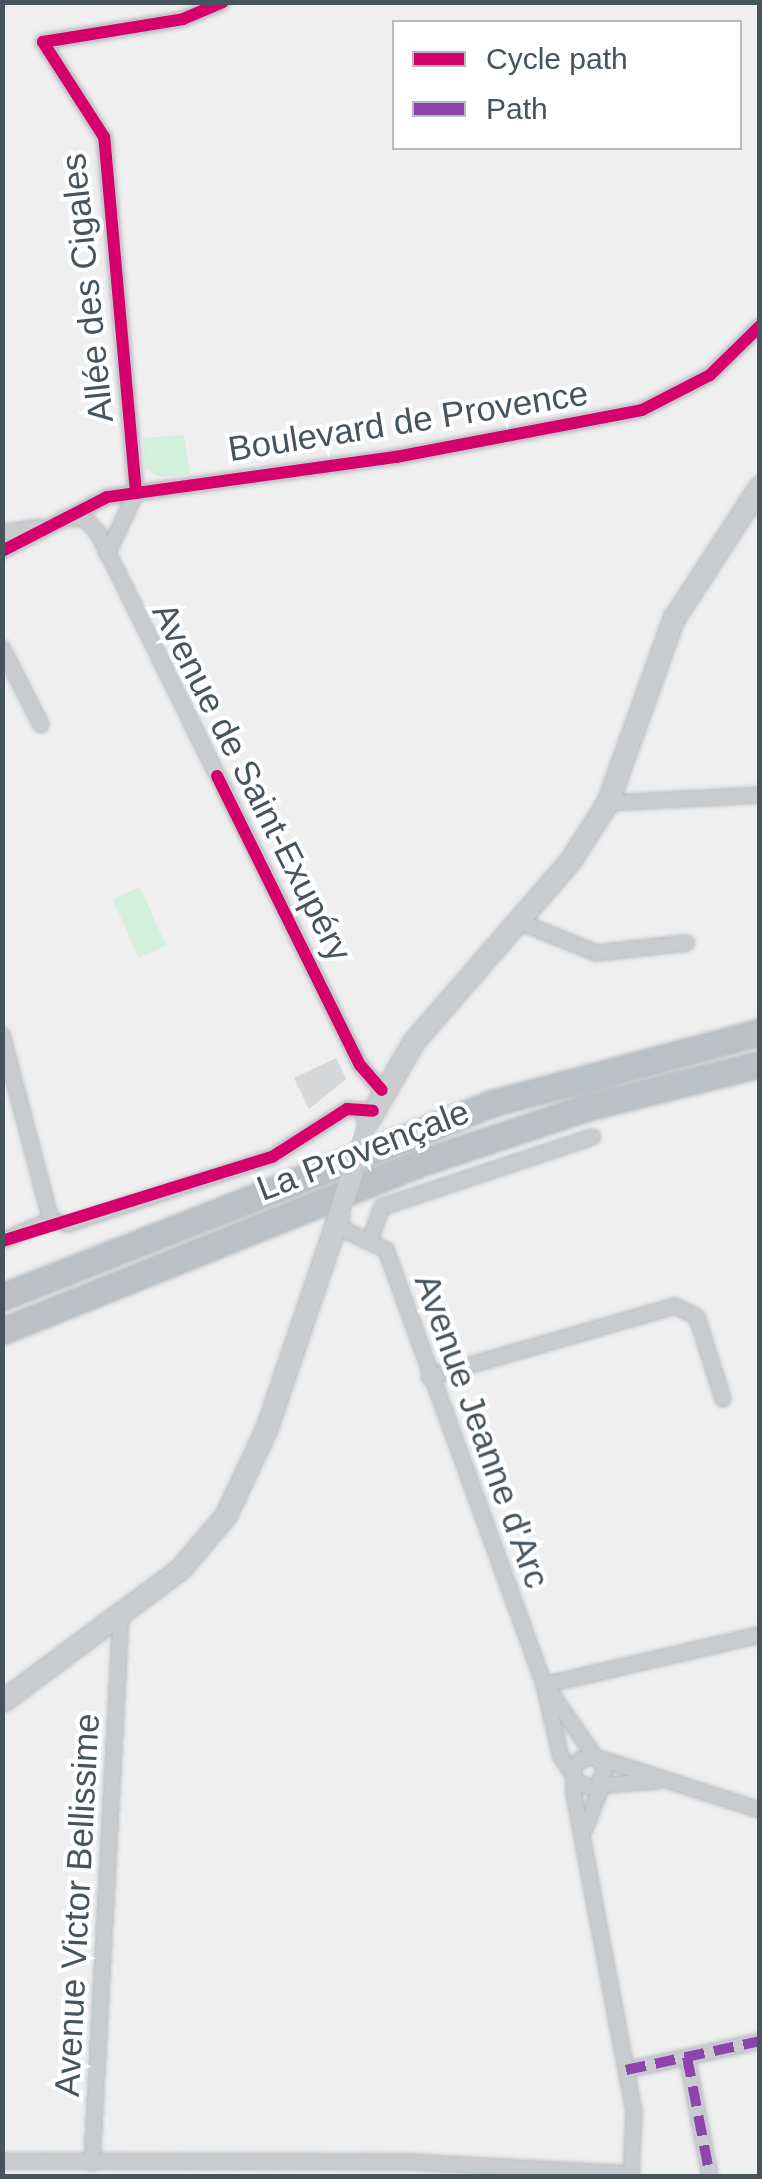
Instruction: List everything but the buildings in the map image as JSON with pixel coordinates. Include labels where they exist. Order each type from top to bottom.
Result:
[{"type":"highway","name":"La Provençale","points":[[2,1297],[492,1104],[760,1032]]},
{"type":"highway","name":"La Provençale","points":[[2,1331],[420,1162],[588,1107],[760,1064]]},
{"type":"main road","points":[[2,1702],[197,1554],[226,1516],[267,1430],[370,1116],[382,1090],[520,922],[608,803],[674,619],[757,496]]},
{"type":"street","name":"Allée des Cigales","points":[[136,494],[104,137],[45,56],[44,42],[183,20],[223,2]]},
{"type":"street","name":"Boulevard de Provence","points":[[2,551],[96,500],[621,416],[696,385],[760,326]]},
{"type":"street","points":[[107,555],[114,527],[136,494]]},
{"type":"street","name":"Avenue de Saint-Exupéry","points":[[63,518],[92,523],[360,1064],[382,1090]]},
{"type":"street","name":"Boulevard de Provence","points":[[2,533],[45,526]]},
{"type":"street","points":[[2,648],[41,726]]},
{"type":"street","points":[[608,803],[760,795]]},
{"type":"street","points":[[520,922],[596,953],[686,943]]},
{"type":"street","points":[[2,1035],[51,1220]]},
{"type":"street","points":[[2,1241],[51,1220],[67,1224],[272,1157],[347,1108],[370,1116]]},
{"type":"street","points":[[337,1221],[371,1237],[382,1207],[593,1137]]},
{"type":"street","name":"Avenue Jeanne d'Arc","points":[[371,1237],[386,1250],[544,1685],[560,1757],[574,1777],[626,2070],[631,2176]]},
{"type":"street","points":[[429,1376],[675,1306],[698,1318],[723,1398]]},
{"type":"street","name":"Avenue Victor Bellissime","points":[[92,2164],[121,1650],[114,1620]]},
{"type":"street","points":[[544,1685],[759,1634]]},
{"type":"street","name":"Avenue Jeanne d'Arc","points":[[544,1685],[598,1758]]},
{"type":"street","points":[[584,1830],[602,1786],[598,1758]]},
{"type":"street","points":[[660,1781],[586,1790],[574,1777],[580,1760],[598,1758],[760,1810]]},
{"type":"street","points":[[626,2070],[760,2041]]},
{"type":"street","points":[[686,2057],[710,2176]]},
{"type":"street","points":[[2,2162],[411,2162],[631,2176]]},
{"type":"green space","points":[[184,435],[190,474],[160,477],[145,469],[143,438]]},
{"type":"green space","points":[[140,887],[166,945],[139,958],[113,899]]},
{"type":"marked path","points":[[626,2070],[760,2041]]},
{"type":"marked path","points":[[687,2057],[710,2176]]},
{"type":"cycle path","points":[[136,493],[104,137],[43,42],[183,19],[223,2]]},
{"type":"cycle path","points":[[2,551],[107,497],[396,457],[642,410],[710,375],[760,326]]},
{"type":"cycle path","points":[[217,776],[360,1065],[382,1090]]},
{"type":"cycle path","points":[[2,1241],[272,1157],[347,1109],[373,1111]]}]
